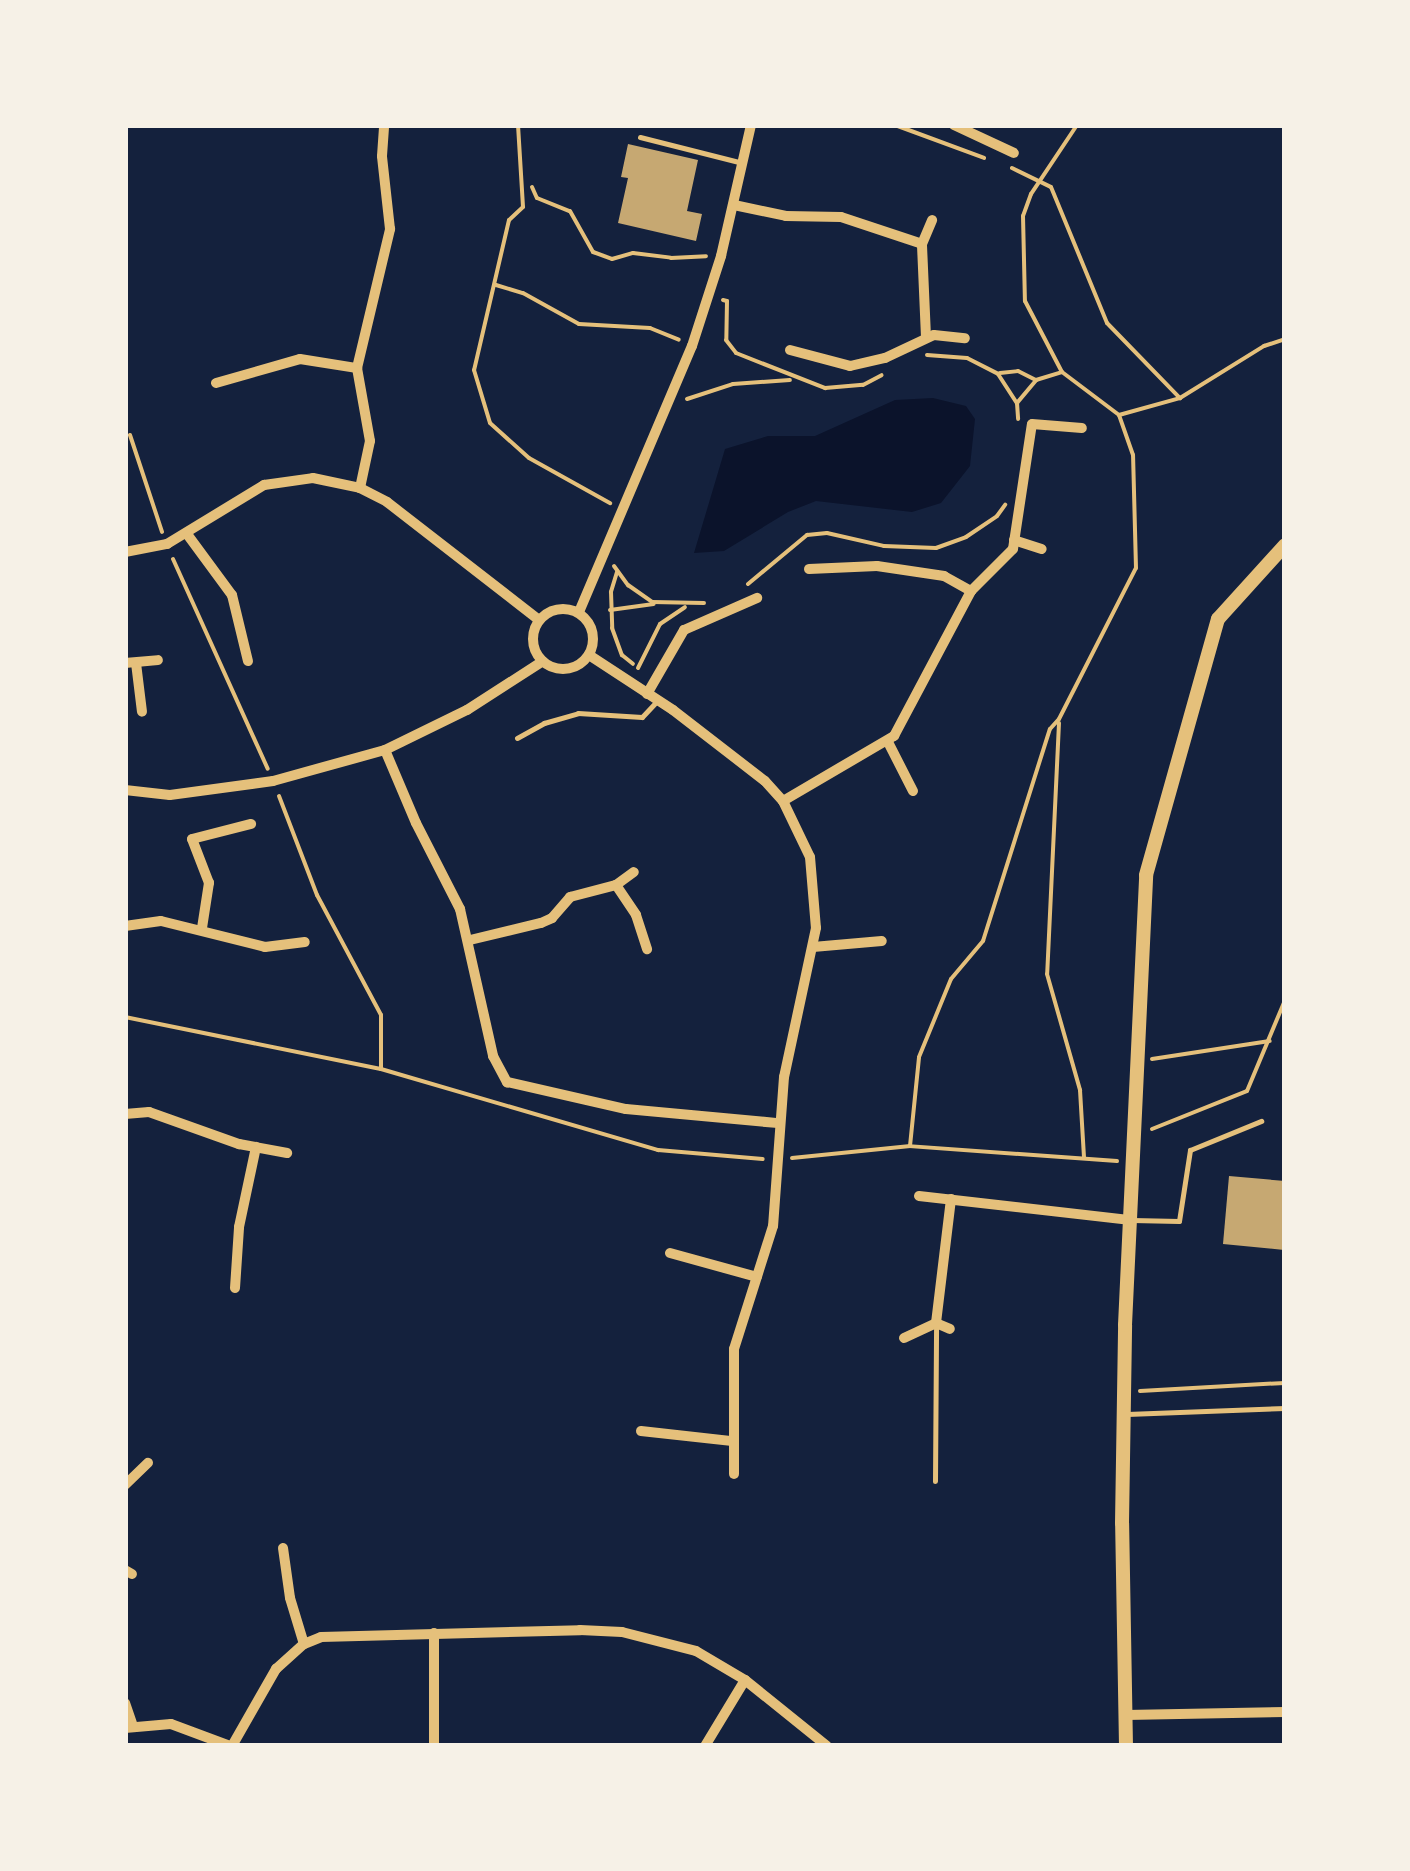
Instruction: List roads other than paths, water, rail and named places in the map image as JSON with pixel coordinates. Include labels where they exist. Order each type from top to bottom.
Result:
[{"type":"street","points":[[360,488],[370,441],[358,368],[388,253],[384,125]]},
{"type":"street","points":[[578,612],[692,346],[723,250],[751,125]]},
{"type":"street","points":[[954,125],[1014,153]]},
{"type":"street","points":[[734,205],[786,216],[841,218],[922,244]]},
{"type":"street","points":[[926,337],[922,244],[932,220]]},
{"type":"street","points":[[790,350],[850,366],[884,358],[926,337],[965,338]]},
{"type":"street","points":[[216,383],[300,359],[358,368]]},
{"type":"street","points":[[783,801],[888,742],[938,660],[971,590],[1000,565],[1014,540],[1032,424],[1082,428]]},
{"type":"street","points":[[125,552],[166,544],[188,534],[264,485],[313,478],[360,488],[410,516],[539,620]]},
{"type":"street","points":[[188,534],[232,594],[248,661]]},
{"type":"street","points":[[1014,540],[1042,549]]},
{"type":"street","points":[[1126,1746],[1124,1390],[1146,875],[1218,618],[1285,544]]},
{"type":"street","points":[[809,568],[877,566],[944,576],[971,590]]},
{"type":"street","points":[[652,697],[684,630],[756,598]]},
{"type":"street","points":[[125,790],[170,795],[273,780],[385,750],[467,710],[542,662],[570,669],[589,655],[594,632],[578,612],[557,608],[539,620],[533,641],[542,662]]},
{"type":"street","points":[[589,655],[737,757],[783,801],[810,857],[815,888],[814,947],[784,1076],[774,1226],[734,1349],[734,1474]]},
{"type":"street","points":[[142,712],[131,663],[158,660]]},
{"type":"street","points":[[888,742],[912,791]]},
{"type":"street","points":[[385,750],[416,824],[454,893],[470,940],[493,1056],[507,1082],[626,1110],[778,1123]]},
{"type":"street","points":[[202,928],[210,882],[192,839],[251,824]]},
{"type":"street","points":[[470,940],[541,923],[578,893],[616,885],[634,872]]},
{"type":"street","points":[[616,885],[636,914],[647,949]]},
{"type":"street","points":[[125,926],[161,921],[202,928],[265,947],[305,942]]},
{"type":"street","points":[[814,947],[882,941]]},
{"type":"street","points":[[125,1114],[160,1115],[256,1147],[288,1153]]},
{"type":"street","points":[[235,1288],[239,1227],[256,1147]]},
{"type":"street","points":[[919,1196],[1129,1220]]},
{"type":"street","points":[[936,1323],[951,1198]]},
{"type":"street","points":[[670,1253],[757,1276]]},
{"type":"street","points":[[904,1338],[936,1323],[950,1329]]},
{"type":"street","points":[[641,1431],[732,1442]]},
{"type":"street","points":[[125,1485],[148,1464]]},
{"type":"street","points":[[283,1548],[290,1598],[304,1644]]},
{"type":"street","points":[[125,1703],[129,1727],[171,1724],[231,1746],[276,1669],[304,1644],[334,1635],[622,1632],[696,1651],[745,1680],[828,1746]]},
{"type":"street","points":[[434,1633],[434,1746]]},
{"type":"street","points":[[705,1746],[745,1680]]},
{"type":"street","points":[[1126,1715],[1285,1712]]},
{"type":"lane","points":[[640,136],[744,163]]},
{"type":"lane","points":[[517,738],[544,723],[578,714],[642,716],[652,697]]},
{"type":"lane","points":[[1129,1220],[1180,1221],[1190,1150],[1261,1121]]},
{"type":"lane","points":[[935,1482],[936,1323]]},
{"type":"lane","points":[[1124,1414],[1285,1408]]},
{"type":"water","points":[[933,398],[966,406],[975,419],[970,466],[941,503],[912,512],[816,501],[788,512],[724,551],[694,553],[725,449],[768,436],[815,436],[895,400]]}]
